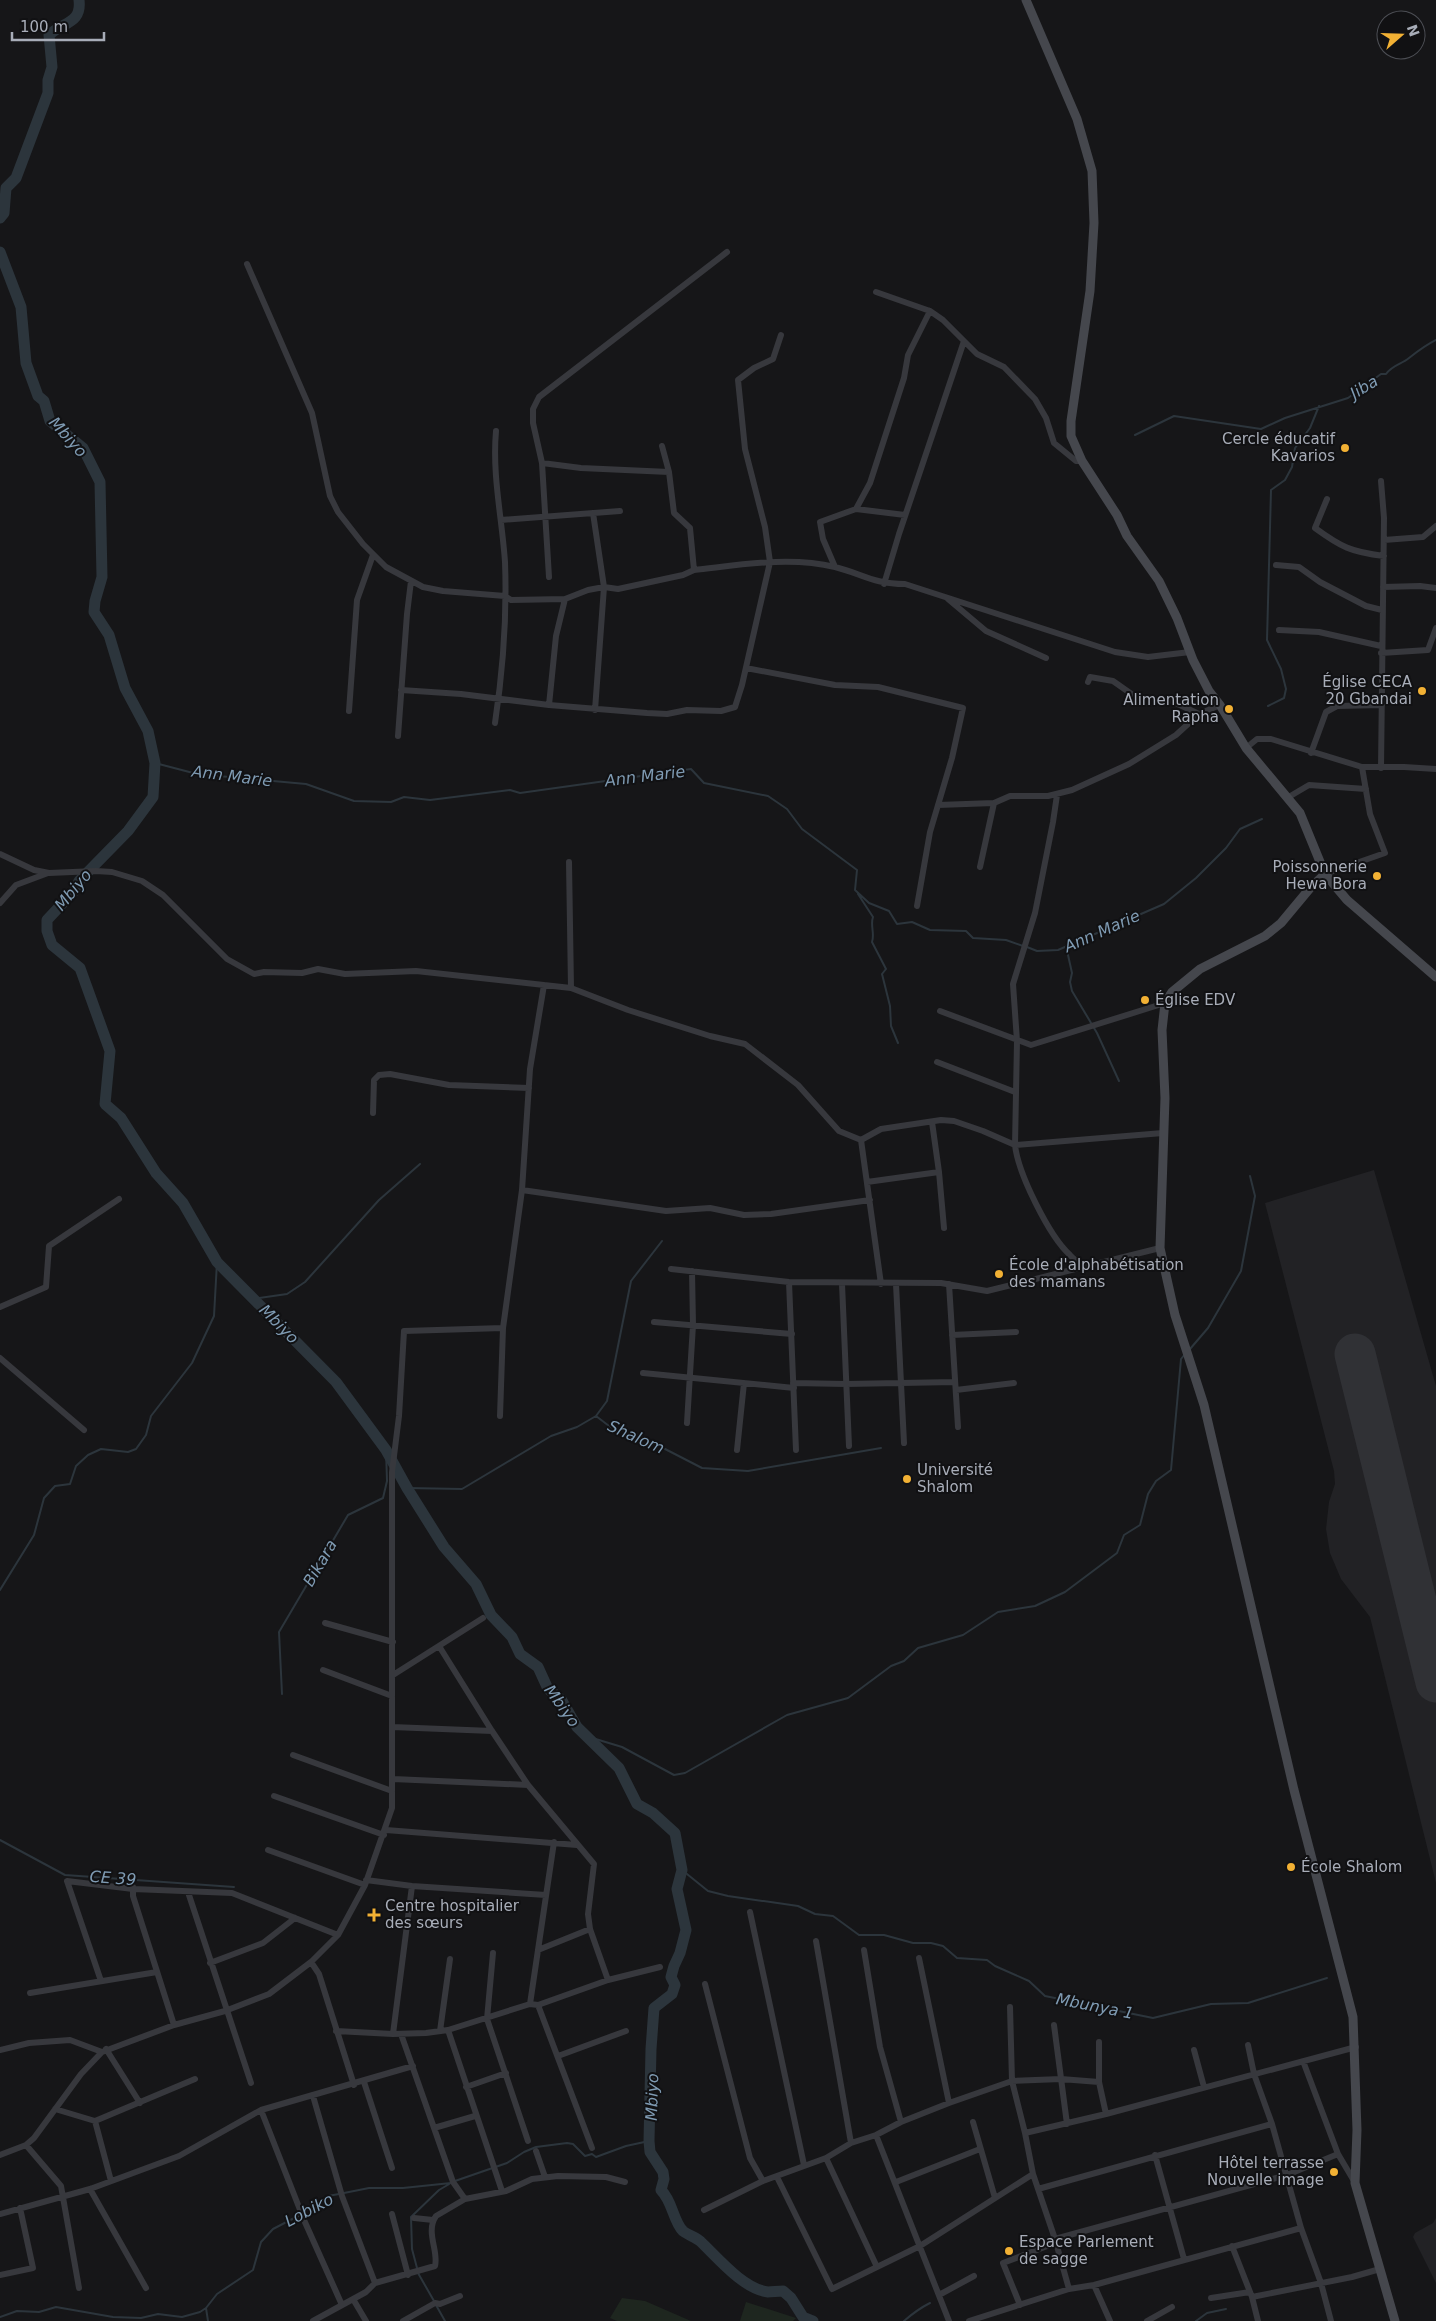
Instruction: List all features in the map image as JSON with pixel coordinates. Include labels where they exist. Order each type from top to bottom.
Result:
[{"type":"street","points":[[1026,0],[1077,119],[1092,171],[1094,223],[1090,291],[1071,421],[1071,436],[1082,461],[1117,515],[1127,536],[1159,581],[1209,691],[1220,705],[1246,748],[1300,813],[1325,874],[1347,900],[1436,977]]},
{"type":"street","points":[[549,577],[542,463],[533,423],[533,409],[539,397],[727,252]]},
{"type":"street","points":[[247,264],[312,413],[330,496],[338,512],[386,568],[423,587],[443,591],[505,596],[511,600],[565,599],[588,590],[604,587],[618,589],[683,575],[694,570],[770,562],[835,567],[884,584],[905,584],[945,596],[1115,652],[1148,658],[1190,652]]},
{"type":"street","points":[[876,292],[930,311],[943,320],[977,354],[1004,368],[1035,399],[1046,418],[1054,443],[1076,462],[1082,461]]},
{"type":"street","points":[[856,509],[870,483],[904,378],[908,355],[930,311]]},
{"type":"street","points":[[401,690],[595,710],[667,714],[686,710],[721,711],[735,707],[746,668],[770,562],[764,527],[745,449],[738,380],[754,368],[773,359],[781,334]]},
{"type":"street","points":[[884,584],[905,515],[964,341]]},
{"type":"street","points":[[495,722],[505,596],[501,520],[496,479],[496,431]]},
{"type":"street","points":[[662,446],[669,472],[674,513],[690,528],[694,570]]},
{"type":"street","points":[[542,463],[580,468],[669,472]]},
{"type":"street","points":[[1381,481],[1384,540],[1381,649],[1381,768]]},
{"type":"street","points":[[1327,499],[1315,528],[1334,542],[1357,553],[1384,556]]},
{"type":"street","points":[[835,567],[823,539],[820,522],[856,509],[905,515]]},
{"type":"street","points":[[501,520],[620,511]]},
{"type":"street","points":[[593,513],[604,587],[595,710]]},
{"type":"street","points":[[1384,540],[1423,537],[1436,526]]},
{"type":"street","points":[[348,711],[357,600],[373,555]]},
{"type":"street","points":[[1276,565],[1300,567],[1320,582],[1366,606],[1382,610]]},
{"type":"street","points":[[398,736],[411,581]]},
{"type":"street","points":[[1383,587],[1420,586],[1436,588]]},
{"type":"street","points":[[945,596],[986,630],[1046,658]]},
{"type":"street","points":[[549,705],[556,636],[565,599]]},
{"type":"street","points":[[1279,630],[1319,632],[1381,649],[1428,650],[1436,628]]},
{"type":"street","points":[[746,668],[835,686],[878,687],[963,708],[958,734],[930,832],[917,906]]},
{"type":"street","points":[[1088,682],[1090,678],[1113,681],[1140,700],[1148,703],[1167,699],[1200,714]]},
{"type":"street","points":[[938,805],[994,803],[1010,796],[1057,795],[1072,790],[1128,764],[1176,735],[1200,714],[1220,705]]},
{"type":"street","points":[[1311,753],[1326,712],[1337,706],[1382,705]]},
{"type":"street","points":[[1246,748],[1258,739],[1271,739],[1311,753],[1362,767],[1404,767],[1436,770]]},
{"type":"street","points":[[1355,2182],[1357,2130],[1356,2047],[1353,2017],[1294,1790],[1204,1405],[1175,1315],[1160,1248],[1165,1098],[1162,1030],[1165,1003],[1172,992],[1200,969],[1265,936],[1281,923],[1311,887],[1325,874],[1385,853],[1375,831],[1362,767]]},
{"type":"street","points":[[1288,798],[1309,785],[1366,789]]},
{"type":"street","points":[[1057,795],[1035,913],[1014,984],[1017,1041],[1015,1145],[1017,1160],[1043,1216],[1069,1255],[1086,1267]]},
{"type":"street","points":[[980,867],[994,803]]},
{"type":"street","points":[[0,854],[34,870],[49,873],[112,872],[142,881],[163,895],[227,959],[254,974],[264,972],[302,973],[318,969],[345,974],[416,971],[571,988],[628,1010],[710,1036],[745,1044],[798,1085],[839,1131],[861,1140]]},
{"type":"street","points":[[569,862],[571,988]]},
{"type":"street","points":[[0,903],[16,885],[49,873]]},
{"type":"street","points":[[500,1416],[503,1328],[522,1190],[530,1069],[544,985]]},
{"type":"street","points":[[940,1011],[1031,1045],[1165,1003]]},
{"type":"street","points":[[937,1062],[1015,1092]]},
{"type":"street","points":[[373,1113],[374,1080],[379,1075],[390,1074],[449,1085],[529,1088]]},
{"type":"street","points":[[861,1140],[880,1129],[954,1121],[1015,1145],[1163,1134]]},
{"type":"street","points":[[932,1122],[944,1228]]},
{"type":"street","points":[[861,1140],[881,1284]]},
{"type":"street","points":[[867,1182],[939,1172]]},
{"type":"street","points":[[522,1190],[666,1211],[710,1208],[744,1215],[771,1214],[870,1200]]},
{"type":"street","points":[[0,1307],[46,1287],[49,1246],[119,1199]]},
{"type":"street","points":[[671,1269],[790,1282],[949,1284],[987,1291],[1160,1248]]},
{"type":"street","points":[[687,1422],[693,1325],[692,1271]]},
{"type":"street","points":[[790,1282],[796,1450]]},
{"type":"street","points":[[842,1284],[849,1446]]},
{"type":"street","points":[[896,1284],[904,1443]]},
{"type":"street","points":[[949,1284],[958,1427]]},
{"type":"street","points":[[654,1322],[792,1334]]},
{"type":"street","points":[[0,2156],[26,2145],[82,2074],[104,2051],[174,2025],[225,2011],[269,1994],[311,1962],[338,1935],[366,1883],[392,1808],[392,1472],[399,1416],[404,1331],[503,1328]]},
{"type":"street","points":[[952,1335],[1016,1332]]},
{"type":"street","points":[[0,1358],[84,1430]]},
{"type":"street","points":[[643,1373],[744,1383],[794,1385],[901,1384],[956,1386],[1014,1383]]},
{"type":"street","points":[[737,1450],[744,1383]]},
{"type":"street","points":[[393,1675],[483,1618]]},
{"type":"street","points":[[325,1623],[393,1642]]},
{"type":"street","points":[[439,1646],[528,1785],[594,1864],[588,1914],[590,1929],[608,1980]]},
{"type":"street","points":[[323,1670],[392,1696]]},
{"type":"street","points":[[392,1727],[492,1731]]},
{"type":"street","points":[[293,1755],[392,1791]]},
{"type":"street","points":[[393,1778],[528,1785]]},
{"type":"street","points":[[274,1796],[385,1832],[578,1845]]},
{"type":"street","points":[[530,2004],[554,1842]]},
{"type":"street","points":[[268,1850],[366,1883],[546,1894]]},
{"type":"street","points":[[101,1981],[67,1881],[188,1892],[232,1892],[338,1935]]},
{"type":"street","points":[[412,1886],[397,2034],[412,2066],[453,2182],[465,2199]]},
{"type":"street","points":[[133,1888],[133,1896],[174,2025]]},
{"type":"street","points":[[188,1892],[225,2011],[250,2082]]},
{"type":"street","points":[[750,1912],[804,2165]]},
{"type":"street","points":[[210,1963],[263,1943],[295,1918]]},
{"type":"street","points":[[538,1950],[590,1929]]},
{"type":"street","points":[[816,1941],[851,2143]]},
{"type":"street","points":[[864,1950],[880,2047],[901,2122]]},
{"type":"street","points":[[493,1953],[487,2019],[528,2141]]},
{"type":"street","points":[[440,2032],[450,1958]]},
{"type":"street","points":[[919,1958],[948,2102]]},
{"type":"street","points":[[311,1962],[319,1974],[354,2085]]},
{"type":"street","points":[[336,2031],[397,2034],[440,2032],[487,2019],[530,2004],[538,2005],[608,1980],[660,1967]]},
{"type":"street","points":[[30,1993],[157,1972]]},
{"type":"street","points":[[705,1984],[750,2158],[763,2182]]},
{"type":"street","points":[[538,2005],[592,2148]]},
{"type":"street","points":[[1010,2007],[1012,2081],[1026,2133],[1032,2174],[1069,2289]]},
{"type":"street","points":[[1054,2025],[1067,2124]]},
{"type":"street","points":[[448,2030],[475,2116],[502,2191]]},
{"type":"street","points":[[558,2056],[626,2031]]},
{"type":"street","points":[[0,2050],[28,2043],[70,2040],[104,2051],[140,2103]]},
{"type":"street","points":[[1099,2042],[1100,2082],[1106,2114]]},
{"type":"street","points":[[1248,2045],[1254,2074],[1272,2124],[1301,2228],[1321,2283],[1331,2321]]},
{"type":"street","points":[[1026,2133],[1106,2114],[1356,2047]]},
{"type":"street","points":[[1194,2050],[1204,2087]]},
{"type":"street","points":[[1303,2061],[1338,2154],[1355,2182],[1396,2321]]},
{"type":"street","points":[[0,2214],[90,2189],[179,2156],[261,2110],[354,2085],[412,2066]]},
{"type":"street","points":[[466,2087],[506,2073]]},
{"type":"street","points":[[55,2110],[96,2122],[194,2079]]},
{"type":"street","points":[[704,2210],[777,2176],[826,2158],[851,2143],[876,2135],[948,2102],[1012,2081],[1061,2079],[1100,2082]]},
{"type":"street","points":[[364,2082],[392,2168]]},
{"type":"street","points":[[313,2096],[342,2196],[375,2283]]},
{"type":"street","points":[[261,2110],[304,2220],[342,2305]]},
{"type":"street","points":[[434,2128],[475,2116]]},
{"type":"street","points":[[96,2122],[111,2181]]},
{"type":"street","points":[[973,2122],[995,2198]]},
{"type":"street","points":[[1038,2188],[1272,2124]]},
{"type":"street","points":[[876,2135],[949,2321]]},
{"type":"street","points":[[26,2145],[61,2186],[79,2288]]},
{"type":"street","points":[[896,2182],[980,2149]]},
{"type":"street","points":[[536,2151],[545,2178]]},
{"type":"street","points":[[1020,2305],[1003,2263],[1055,2241],[1287,2174],[1338,2154]]},
{"type":"street","points":[[1155,2155],[1184,2259]]},
{"type":"street","points":[[826,2158],[877,2267]]},
{"type":"street","points":[[777,2176],[832,2289],[920,2246],[1032,2174]]},
{"type":"street","points":[[313,2321],[366,2292],[375,2283],[408,2275],[437,2264],[432,2239],[433,2220],[436,2216],[465,2199],[502,2191],[532,2179],[558,2176],[606,2177],[625,2182]]},
{"type":"street","points":[[90,2189],[146,2288]]},
{"type":"street","points":[[0,2275],[33,2268],[20,2208]]},
{"type":"street","points":[[392,2214],[408,2275]]},
{"type":"street","points":[[414,2218],[433,2220]]},
{"type":"street","points":[[969,2321],[980,2320],[1069,2289],[1094,2285],[1301,2228]]},
{"type":"street","points":[[1232,2246],[1251,2295],[1258,2321]]},
{"type":"street","points":[[1211,2298],[1251,2295],[1321,2283],[1380,2269]]},
{"type":"street","points":[[939,2295],[974,2276]]},
{"type":"street","points":[[1094,2285],[1110,2321]]},
{"type":"street","points":[[403,2321],[435,2303],[440,2304],[460,2296]]},
{"type":"street","points":[[352,2299],[366,2321]]},
{"type":"street","points":[[1147,2321],[1172,2307]]},
{"type":"shaded area","points":[[1374,1170],[1436,1386],[1436,1883],[1370,1617],[1341,1579],[1330,1553],[1326,1529],[1329,1502],[1335,1484],[1334,1471],[1265,1203]]},
{"type":"shaded area","points":[[1436,2218],[1436,2283],[1413,2237],[1415,2233],[1433,2223]]},
{"type":"shaded area","points":[[622,2298],[645,2301],[691,2321],[617,2321],[610,2318]]},
{"type":"shaded area","points":[[746,2302],[796,2318],[793,2321],[740,2321]]},
{"type":"waterway","name":"Mbiyo","points":[[0,218],[4,213],[6,188],[16,178],[48,93],[48,80],[52,67],[49,35],[74,18],[79,8],[79,0]]},
{"type":"waterway","name":"Mbiyo","points":[[0,252],[21,307],[26,363],[38,396],[44,401],[50,421],[83,448],[100,482],[102,577],[94,612],[109,635],[125,688],[148,731],[155,763],[153,797],[128,831],[79,881],[76,889],[47,920],[47,931],[52,945],[80,968],[110,1051],[105,1104],[121,1118],[156,1173],[183,1203],[217,1262],[336,1382],[386,1450],[444,1547],[476,1584],[491,1615],[512,1637],[520,1654],[538,1667],[548,1689],[561,1699],[577,1727],[619,1768],[637,1804],[653,1813],[675,1833],[682,1870],[677,1889],[686,1930],[671,1977],[675,1985],[672,1994],[654,2008],[651,2049],[650,2152],[663,2172],[664,2179],[661,2190],[683,2231],[700,2241],[731,2271],[749,2285],[768,2292],[783,2291],[791,2298],[803,2317],[813,2321]]},
{"type":"waterway","name":"Jiba","points":[[1135,435],[1174,416],[1261,429],[1285,418],[1348,398],[1381,374],[1386,374],[1436,340]]},
{"type":"waterway","points":[[1268,706],[1284,698],[1286,689],[1281,669],[1267,640],[1271,490],[1285,480],[1292,467],[1295,448],[1310,428],[1319,406]]},
{"type":"waterway","name":"Ann Marie","points":[[155,763],[197,774],[306,784],[354,801],[391,802],[404,797],[430,800],[510,790],[520,793],[691,769],[704,783],[768,796],[787,809],[802,829],[857,870],[855,890]]},
{"type":"waterway","name":"Ann Marie","points":[[1027,947],[1037,951],[1058,950],[1164,904],[1196,878],[1226,848],[1240,829],[1262,819]]},
{"type":"waterway","name":"Ann Marie","points":[[855,890],[869,903],[889,911],[897,924],[912,922],[930,930],[966,931],[973,938],[1006,940],[1023,946]]},
{"type":"waterway","points":[[858,894],[873,917],[872,942],[886,969],[882,974],[890,1006],[891,1026],[898,1043]]},
{"type":"waterway","points":[[1066,946],[1072,973],[1070,982],[1072,991],[1097,1033],[1119,1081]]},
{"type":"waterway","points":[[253,1299],[287,1294],[305,1282],[379,1200],[420,1164]]},
{"type":"waterway","points":[[1190,1349],[1208,1328],[1241,1271],[1255,1196],[1250,1176]]},
{"type":"waterway","name":"Shalom","points":[[407,1488],[462,1489],[551,1436],[577,1427],[596,1416],[607,1401],[631,1281],[662,1241]]},
{"type":"waterway","points":[[0,1590],[34,1535],[44,1498],[55,1486],[70,1484],[76,1466],[88,1455],[101,1449],[128,1452],[136,1449],[146,1435],[151,1416],[192,1363],[214,1316],[217,1262]]},
{"type":"waterway","points":[[589,1737],[622,1747],[674,1775],[685,1773],[787,1715],[848,1698],[891,1666],[904,1661],[918,1648],[963,1635],[998,1612],[1035,1606],[1065,1592],[1117,1553],[1124,1535],[1140,1525],[1148,1494],[1156,1481],[1171,1470],[1181,1359],[1185,1354]]},
{"type":"waterway","name":"Shalom","points":[[596,1416],[613,1429],[632,1432],[702,1468],[748,1471],[881,1448]]},
{"type":"waterway","name":"Bikara","points":[[282,1694],[279,1632],[348,1515],[383,1498],[387,1481],[386,1450]]},
{"type":"waterway","name":"CE 39","points":[[0,1840],[65,1875],[234,1887]]},
{"type":"waterway","name":"Mbunya 1","points":[[682,1870],[708,1891],[728,1896],[798,1906],[815,1914],[833,1916],[859,1935],[884,1935],[913,1943],[931,1943],[943,1946],[957,1958],[987,1960],[995,1966],[1029,1981],[1045,1996],[1153,2018],[1211,2004],[1248,2003],[1327,1978]]},
{"type":"waterway","name":"Lobiko","points":[[455,2181],[507,2163],[536,2147],[567,2143],[573,2144],[585,2156],[592,2154],[596,2157],[626,2146],[649,2141]]},
{"type":"waterway","name":"Lobiko","points":[[344,2193],[369,2188],[403,2188],[451,2183]]},
{"type":"waterway","points":[[417,2268],[412,2249],[411,2217],[439,2190],[451,2183]]},
{"type":"waterway","name":"Lobiko","points":[[304,2212],[328,2196],[339,2194]]},
{"type":"waterway","name":"Lobiko","points":[[0,2317],[17,2311],[39,2312],[56,2307],[113,2317],[141,2318],[158,2314],[182,2317],[200,2312],[206,2308],[217,2294],[253,2270],[261,2242],[273,2229],[300,2215]]},
{"type":"waterway","points":[[418,2273],[434,2301]]},
{"type":"waterway","points":[[904,2321],[930,2303]]},
{"type":"waterway","points":[[436,2305],[445,2321]]},
{"type":"waterway","points":[[206,2308],[208,2321]]},
{"type":"waterway","points":[[1196,2321],[1207,2313],[1226,2309]]},
{"type":"runway","points":[[1355,1354],[1436,1682]]},
{"type":"place","name":"Cercle éducatif Kavarios","points":[[1345,448]]},
{"type":"place","name":"Église CECA 20 Gbandai","points":[[1422,691]]},
{"type":"place","name":"Alimentation Rapha","points":[[1229,709]]},
{"type":"place","name":"Poissonnerie Hewa Bora","points":[[1377,876]]},
{"type":"place","name":"Église EDV","points":[[1145,1000]]},
{"type":"place","name":"École d'alphabétisation des mamans","points":[[999,1274]]},
{"type":"place","name":"Université Shalom","points":[[907,1479]]},
{"type":"place","name":"École Shalom","points":[[1291,1867]]},
{"type":"place","name":"Centre hospitalier des sœurs","points":[[374,1915]]},
{"type":"place","name":"Hôtel terrasse Nouvelle image","points":[[1334,2172]]},
{"type":"place","name":"Espace Parlement de sagge","points":[[1009,2251]]}]
